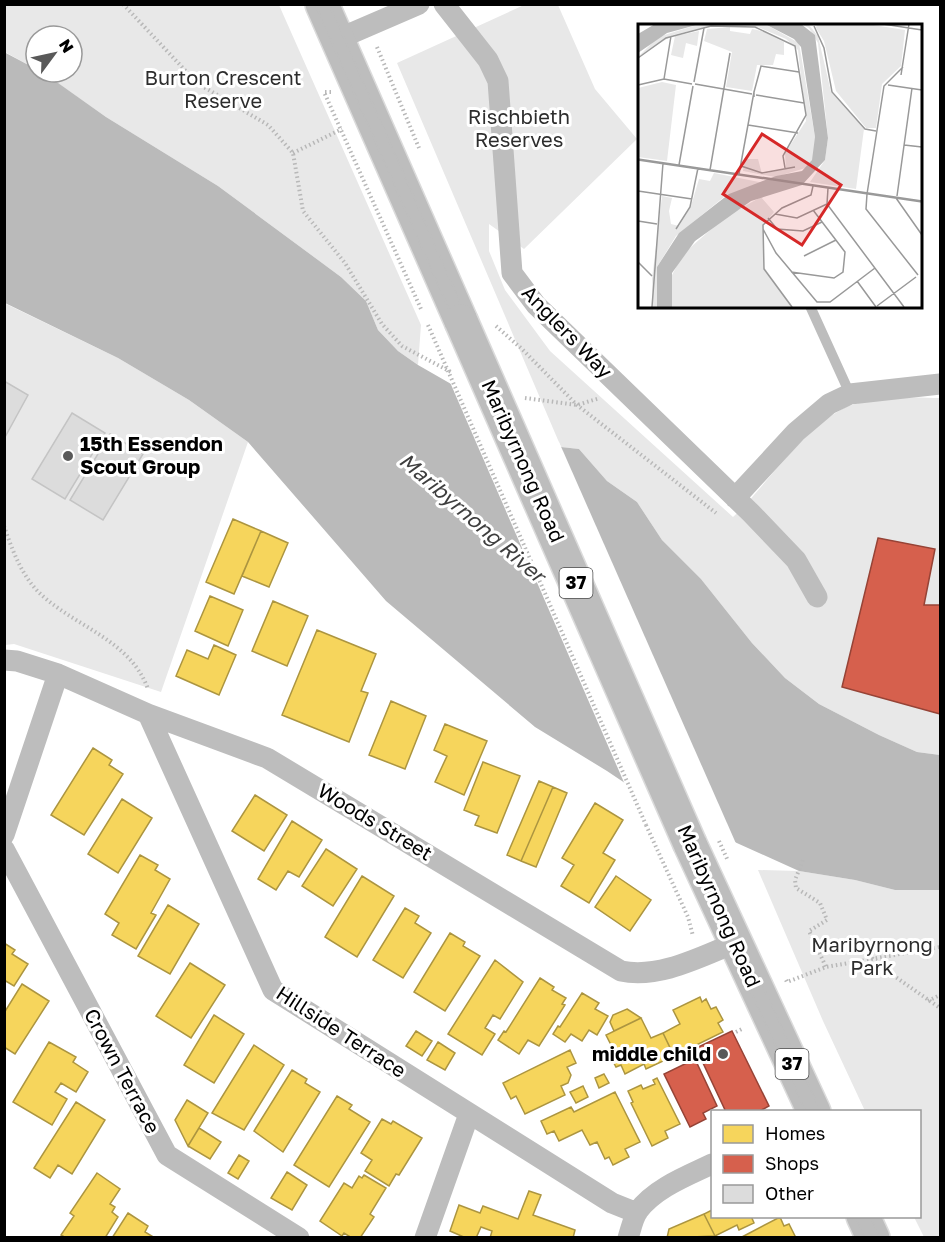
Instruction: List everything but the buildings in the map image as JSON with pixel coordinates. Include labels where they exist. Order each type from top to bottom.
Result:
[{"type":"main road","name":"37","points":[[322,4],[338,39]]},
{"type":"main road","name":"Maribyrnong Road","points":[[338,39],[477,323],[690,844],[813,1110]]},
{"type":"main road","points":[[864,1218],[873,1238]]},
{"type":"street","points":[[338,39],[419,4]]},
{"type":"street","name":"Anglers Way","points":[[444,4],[488,60],[498,81],[512,273],[536,305],[751,513],[796,560],[817,597]]},
{"type":"street","points":[[735,498],[796,432],[829,404],[850,394],[940,384]]},
{"type":"street","name":"Woods Street","points":[[4,660],[17,661],[58,674],[147,714],[267,758],[621,971],[632,974],[670,968],[735,943]]},
{"type":"street","points":[[4,835],[58,674]]},
{"type":"street","name":"Hillside Terrace","points":[[147,714],[273,990],[612,1203],[637,1213]]},
{"type":"street","name":"Crown Terrace","points":[[4,849],[167,1155],[299,1238]]},
{"type":"street","points":[[424,1238],[470,1114]]},
{"type":"street","points":[[628,1238],[637,1213],[649,1200],[664,1188],[711,1164]]},
{"type":"lane","points":[[811,308],[850,394]]},
{"type":"path","points":[[123,4],[197,84],[268,125],[293,153],[303,211],[345,263],[382,324],[402,345],[452,373]]},
{"type":"path","points":[[368,27],[416,140]]},
{"type":"path","points":[[293,153],[342,129]]},
{"type":"path","points":[[477,323],[522,349],[577,405],[732,526],[751,513]]},
{"type":"path","points":[[428,325],[645,825],[688,917],[693,936],[688,938],[698,958]]},
{"type":"path","points":[[524,398],[577,405]]},
{"type":"path","points":[[4,526],[24,574],[43,598],[120,649],[144,678],[148,691],[147,714]]},
{"type":"path","points":[[803,860],[795,880],[796,888],[820,903],[827,920],[809,931],[826,967]]},
{"type":"path","points":[[728,861],[732,871]]},
{"type":"path","points":[[782,972],[787,982],[826,967],[872,957],[940,947]]},
{"type":"path","points":[[872,957],[877,964],[940,1008]]},
{"type":"path","points":[[928,1001],[940,995]]},
{"type":"green space","name":"Burton Crescent Reserve","points":[[4,5],[279,5],[421,325],[418,365],[398,351],[378,330],[366,301],[341,277],[218,186],[106,117],[59,84],[84,84],[84,24],[24,24],[24,62],[5,52]]},
{"type":"green space","name":"Rischbieth Reserves","points":[[524,5],[558,5],[595,89],[637,139],[524,249],[489,224],[489,251],[505,290],[550,351],[733,517],[803,440],[833,414],[849,406],[870,400],[906,397],[940,398],[940,755],[917,752],[879,735],[819,704],[785,678],[752,643],[701,579],[662,540],[637,502],[607,481],[579,449],[561,447],[397,63]]},
{"type":"green space","points":[[4,303],[118,358],[189,400],[248,442],[161,692],[14,644],[5,645]]},
{"type":"green space","name":"Maribyrnong Park","points":[[758,870],[799,871],[855,880],[895,890],[940,890],[940,1237],[924,1237],[914,1218],[921,1218],[921,1110],[865,1110],[823,1021]]},
{"type":"water","name":"Maribyrnong River","points":[[4,52],[24,63],[24,84],[60,84],[106,117],[218,186],[341,277],[366,301],[378,330],[398,351],[418,365],[561,447],[579,449],[607,481],[637,502],[662,540],[701,579],[752,643],[785,678],[819,704],[917,752],[940,755],[940,890],[895,890],[855,880],[799,871],[668,812],[535,727],[386,601],[248,442],[189,400],[118,358],[5,303]]},
{"type":"pier","points":[[449,380],[559,442],[738,848],[666,815],[626,787]]},
{"type":"tram line","points":[[315,4],[696,872],[805,1110]]},
{"type":"tram line","points":[[329,4],[717,887],[820,1110]]},
{"type":"tram line","points":[[856,1218],[865,1238]]},
{"type":"tram line","points":[[871,1218],[880,1238]]},
{"type":"place","name":"15th Essendon Scout Group","points":[[68,456]]},
{"type":"place","name":"middle child","points":[[723,1054]]}]
